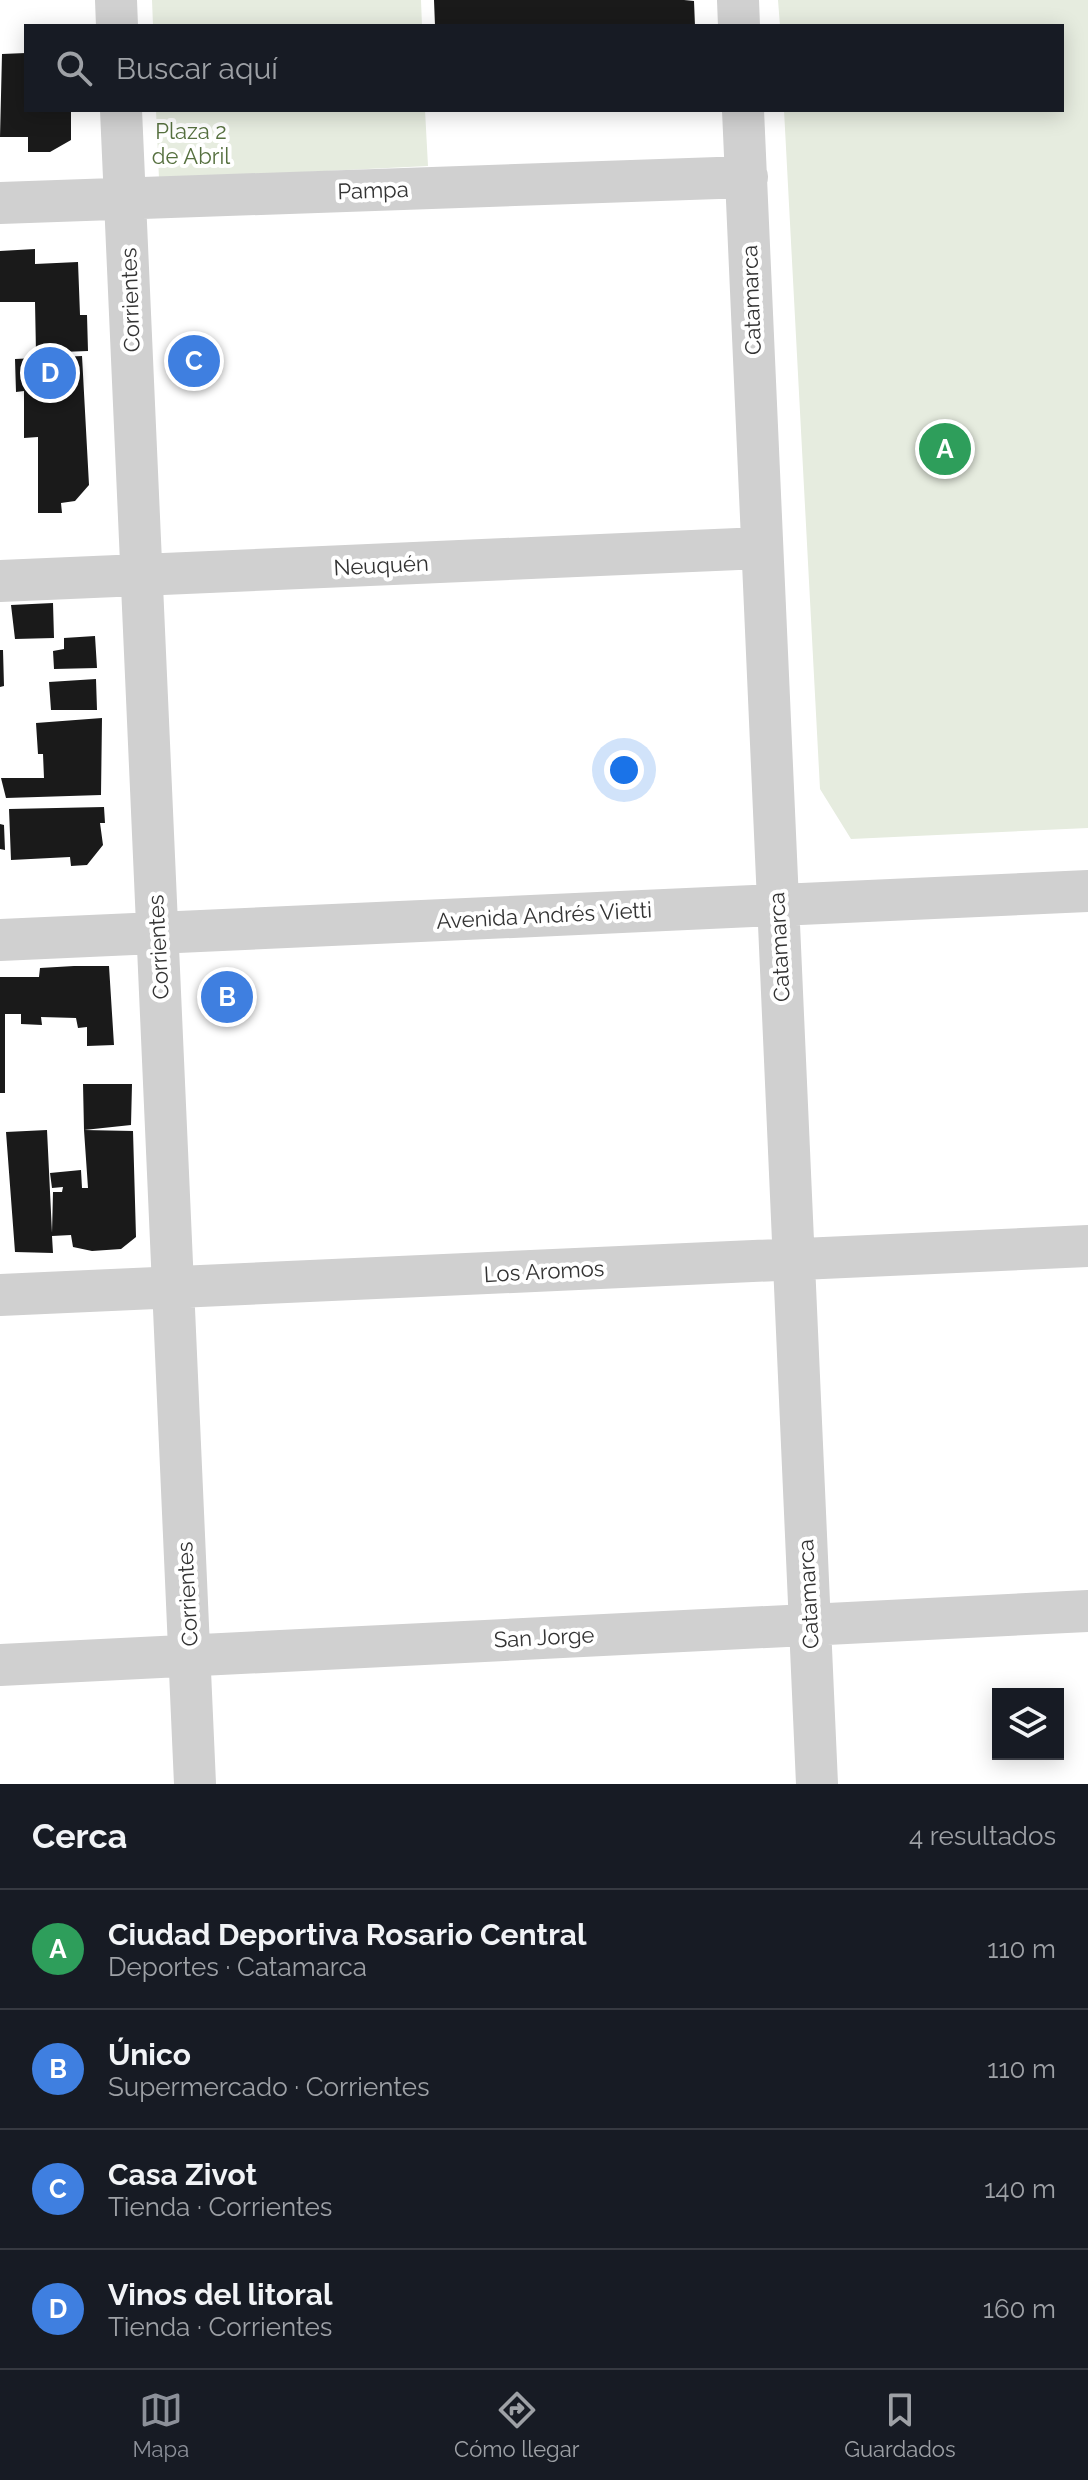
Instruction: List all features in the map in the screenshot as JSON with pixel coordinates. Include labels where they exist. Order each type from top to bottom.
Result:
[{"type":"street","points":[[116,0],[117,24]]},
{"type":"street","points":[[738,0],[739,24]]},
{"type":"street","name":"Corrientes","points":[[121,112],[195,1784]]},
{"type":"street","name":"Catamarca","points":[[743,112],[817,1784]]},
{"type":"street","name":"Pampa","points":[[0,203],[747,177]]},
{"type":"street","name":"Neuquén","points":[[0,581],[761,548]]},
{"type":"street","name":"Avenida Andrés Vietti","points":[[0,911],[157,918],[777,890],[1088,862]]},
{"type":"street","name":"Avenida Andrés Vietti","points":[[777,890],[1088,891]]},
{"type":"street","name":"Avenida Andrés Vietti","points":[[0,940],[157,918]]},
{"type":"street","name":"Los Aromos","points":[[0,1295],[1088,1246]]},
{"type":"street","name":"San Jorge","points":[[0,1665],[1088,1611]]},
{"type":"green space","points":[[152,0],[421,0],[422,24],[153,24]]},
{"type":"green space","points":[[778,0],[1088,0],[1088,828],[851,839],[820,789],[784,112],[1064,112],[1064,24],[780,24]]},
{"type":"green space","name":"Plaza 2 de Abril","points":[[156,112],[425,112],[428,166],[159,179]]},
{"type":"building","points":[[434,0],[694,1],[695,24],[435,24]]},
{"type":"building","points":[[24,53],[24,112],[71,112],[71,140],[50,152],[28,152],[28,137],[0,137],[2,54]]},
{"type":"building","points":[[35,249],[35,264],[78,262],[80,315],[87,315],[88,351],[36,353],[35,302],[0,302],[0,251]]},
{"type":"building","points":[[218,349],[219,370],[168,373],[169,353]]},
{"type":"building","points":[[82,356],[89,485],[75,501],[61,503],[62,513],[38,513],[38,437],[24,438],[24,391],[16,392],[15,359]]},
{"type":"building","points":[[53,603],[54,638],[15,639],[11,605]]},
{"type":"building","points":[[95,636],[97,668],[54,669],[53,651],[64,649],[64,638]]},
{"type":"building","points":[[0,650],[3,650],[4,686],[0,687]]},
{"type":"building","points":[[96,679],[97,710],[51,710],[49,682]]},
{"type":"building","points":[[102,718],[101,795],[6,798],[1,778],[44,778],[43,754],[38,754],[36,723]]},
{"type":"building","points":[[104,807],[105,823],[100,823],[103,845],[87,865],[71,866],[70,857],[11,860],[9,809]]},
{"type":"building","points":[[0,824],[4,825],[5,850],[0,849]]},
{"type":"building","points":[[109,966],[114,1045],[87,1046],[87,1027],[78,1028],[76,1018],[41,1017],[42,1025],[21,1024],[21,1014],[5,1014],[5,1093],[0,1093],[0,977],[39,977],[40,968]]},
{"type":"building","points":[[83,1084],[132,1084],[131,1125],[84,1130]]},
{"type":"building","points":[[47,1130],[52,1233],[53,1192],[62,1192],[63,1187],[52,1188],[50,1173],[81,1170],[82,1188],[88,1188],[84,1130],[133,1131],[136,1237],[121,1249],[92,1251],[73,1247],[71,1235],[52,1236],[53,1253],[15,1252],[6,1132]]},
{"type":"place","name":"Casa Zivot","points":[[194,361]]},
{"type":"place","name":"Vinos del litoral","points":[[50,373]]},
{"type":"place","name":"Ciudad Deportiva Rosario Central","points":[[945,449]]},
{"type":"place","name":"Único","points":[[227,997]]}]
